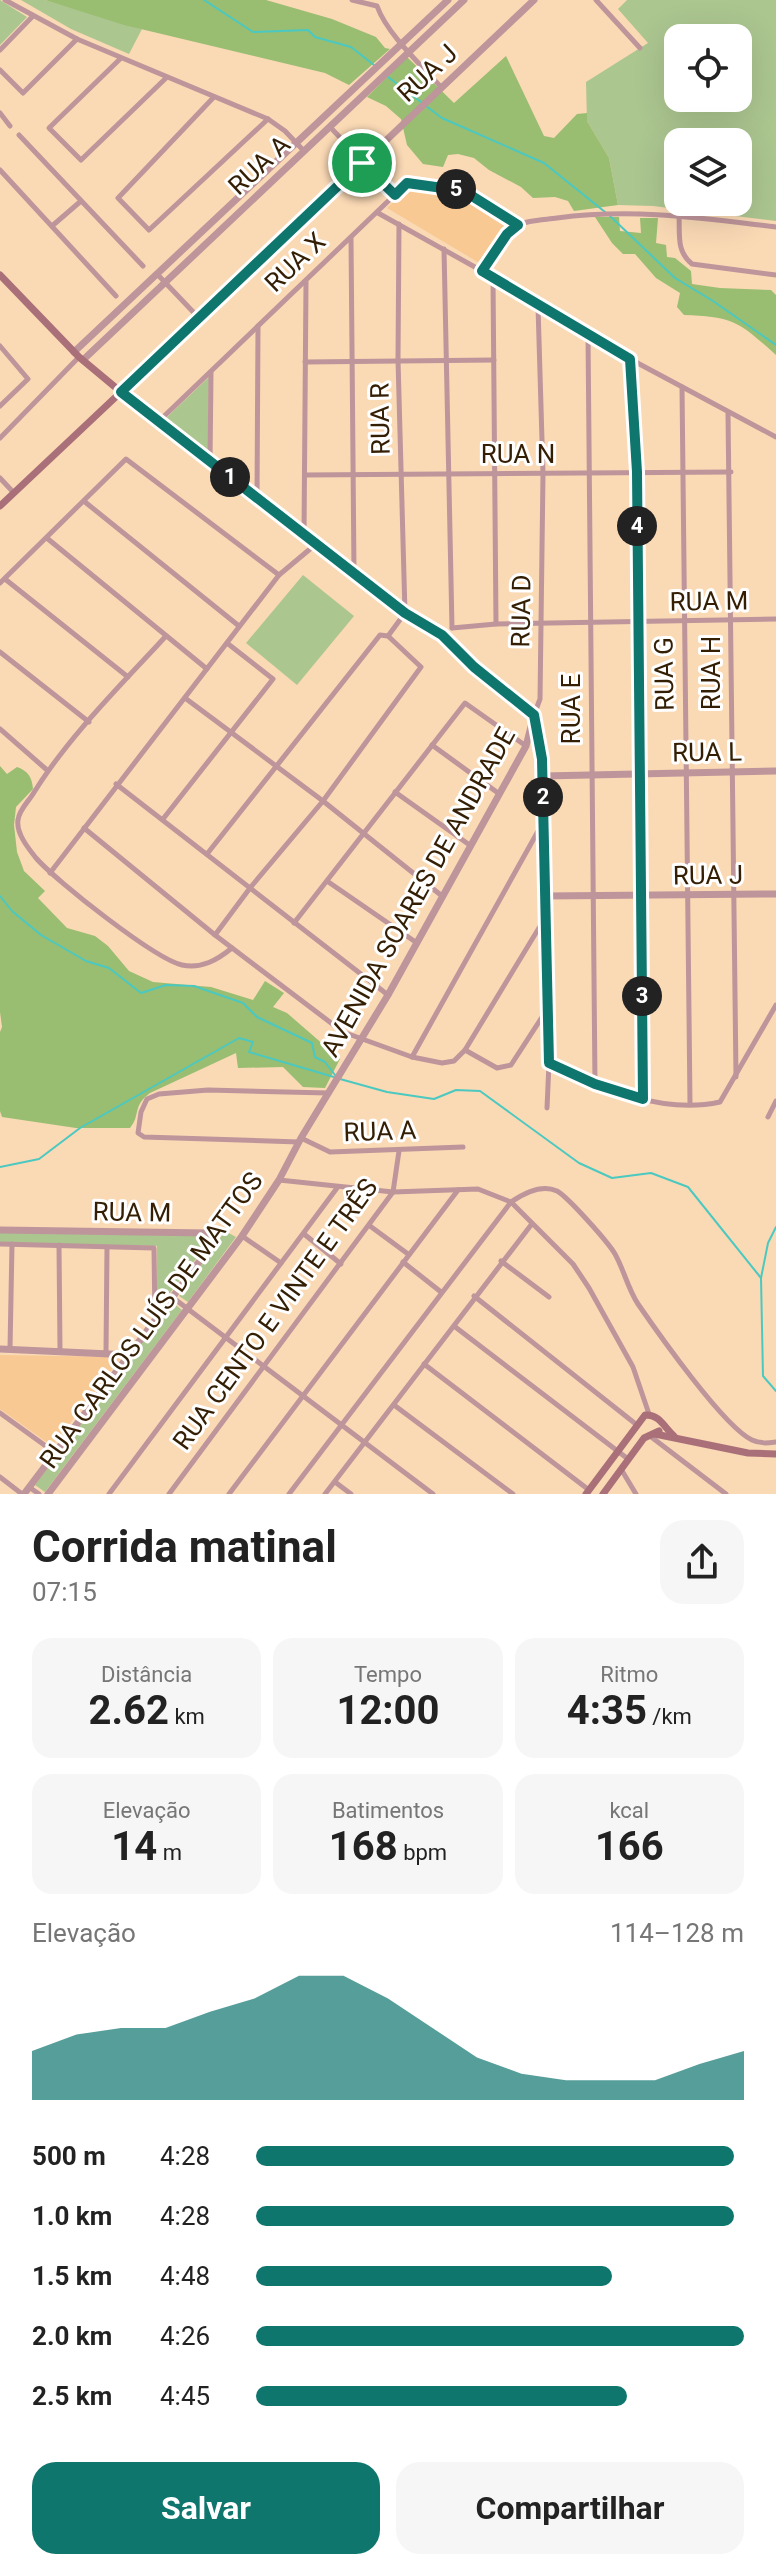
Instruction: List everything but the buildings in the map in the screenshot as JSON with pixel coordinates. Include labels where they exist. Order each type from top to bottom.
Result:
[{"type":"main road","points":[[0,275],[79,356],[121,392]]},
{"type":"main road","name":"RUA J","points":[[0,506],[121,392]]},
{"type":"main road","points":[[588,1492],[642,1417],[649,1414],[658,1418],[661,1425],[674,1436]]},
{"type":"main road","points":[[652,1435],[661,1425]]},
{"type":"main road","points":[[603,1494],[644,1438],[652,1435],[674,1436],[774,1456]]},
{"type":"street","points":[[5,0],[32,17],[120,59],[268,119],[304,151]]},
{"type":"street","points":[[352,0],[377,3],[380,13],[405,47],[442,88]]},
{"type":"street","name":"RUA A","points":[[79,356],[165,282],[385,75],[405,47],[448,0]]},
{"type":"street","name":"RUA A","points":[[0,438],[158,275],[377,67],[464,0]]},
{"type":"street","name":"RUA J","points":[[121,392],[534,0]]},
{"type":"street","points":[[596,0],[640,48]]},
{"type":"street","points":[[0,50],[32,17]]},
{"type":"street","points":[[0,70],[23,93],[77,39]]},
{"type":"street","points":[[120,59],[49,128],[81,160],[166,78]]},
{"type":"street","points":[[213,98],[118,198],[149,230],[268,119]]},
{"type":"street","points":[[330,112],[338,119]]},
{"type":"street","points":[[0,113],[10,126]]},
{"type":"street","points":[[330,127],[395,195],[407,183],[464,191],[518,225]]},
{"type":"street","points":[[19,135],[143,266]]},
{"type":"street","points":[[0,170],[116,296]]},
{"type":"street","name":"RUA X","points":[[159,421],[395,195]]},
{"type":"street","points":[[52,226],[81,201]]},
{"type":"street","points":[[378,213],[630,359],[776,437]]},
{"type":"street","points":[[482,271],[507,234],[518,225],[593,213],[664,214]]},
{"type":"street","points":[[679,216],[680,248],[692,264],[776,275]]},
{"type":"street","points":[[687,216],[776,227]]},
{"type":"street","name":"RUA R","points":[[399,223],[398,360],[405,613]]},
{"type":"street","points":[[200,235],[207,242]]},
{"type":"street","points":[[351,237],[354,573]]},
{"type":"street","points":[[442,635],[452,628],[444,249]]},
{"type":"street","points":[[158,275],[198,317]]},
{"type":"street","points":[[493,278],[496,624]]},
{"type":"street","points":[[304,534],[306,281]]},
{"type":"street","name":"RUA D","points":[[538,306],[543,474],[540,699],[534,715],[543,776],[549,1063],[547,1108]]},
{"type":"street","points":[[257,498],[258,325]]},
{"type":"street","name":"RUA E","points":[[588,335],[595,1084]]},
{"type":"street","points":[[0,346],[28,379],[0,406]]},
{"type":"street","points":[[630,359],[637,472],[643,1099]]},
{"type":"street","points":[[305,362],[494,360]]},
{"type":"street","points":[[210,461],[211,372]]},
{"type":"street","name":"RUA G","points":[[682,387],[690,1104]]},
{"type":"street","points":[[121,392],[405,613],[442,635],[474,667],[534,715]]},
{"type":"street","name":"RUA H","points":[[728,413],[736,1077]]},
{"type":"street","points":[[128,677],[2,581],[126,459],[279,575]]},
{"type":"street","name":"RUA N","points":[[305,475],[731,472]]},
{"type":"street","points":[[0,478],[14,493]]},
{"type":"street","points":[[85,502],[239,626]]},
{"type":"street","points":[[48,539],[207,669]]},
{"type":"street","points":[[50,873],[279,575],[316,544]]},
{"type":"street","points":[[388,636],[405,613]]},
{"type":"street","name":"RUA M","points":[[452,628],[496,624],[776,619]]},
{"type":"street","points":[[207,854],[380,635],[388,636],[421,667],[323,801],[215,935]]},
{"type":"street","points":[[166,636],[47,770],[17,822],[20,835],[50,873],[166,959],[197,966],[217,960],[232,948]]},
{"type":"street","points":[[163,819],[273,679],[227,643]]},
{"type":"street","points":[[0,652],[89,722]]},
{"type":"street","points":[[185,698],[323,801],[442,896]]},
{"type":"street","points":[[294,923],[465,703],[526,746]]},
{"type":"street","name":"AVENIDA SOARES DE ANDRADE","points":[[330,1090],[388,995],[526,746],[534,715]]},
{"type":"street","points":[[0,729],[47,770]]},
{"type":"street","points":[[432,745],[498,793]]},
{"type":"street","name":"RUA L","points":[[543,776],[776,771]]},
{"type":"street","points":[[116,784],[388,995]]},
{"type":"street","points":[[395,792],[471,846]]},
{"type":"street","points":[[412,1057],[544,820]]},
{"type":"street","points":[[84,828],[215,935],[343,1032],[412,1057],[442,1063],[454,1061],[465,1050],[545,918]]},
{"type":"street","points":[[327,881],[417,943]]},
{"type":"street","name":"RUA J","points":[[545,896],[776,894]]},
{"type":"street","points":[[549,1063],[595,1084],[651,1102],[703,1105],[720,1102],[776,1005]]},
{"type":"street","points":[[465,1050],[497,1068],[511,1065],[547,1009]]},
{"type":"street","name":"RUA A","points":[[330,1090],[208,1090],[159,1094],[147,1099],[141,1112],[138,1133],[144,1137],[300,1140],[330,1152],[463,1147]]},
{"type":"street","name":"RUA CARLOS LUÍS DE MATTOS","points":[[48,1494],[242,1236],[279,1180],[330,1090]]},
{"type":"street","points":[[768,1117],[776,1101]]},
{"type":"street","name":"RUA CENTO E VINTE E TRÊS","points":[[169,1494],[393,1192],[399,1151]]},
{"type":"street","points":[[279,1180],[393,1192],[478,1189],[511,1202],[573,1264],[589,1288],[633,1367],[649,1414]]},
{"type":"street","points":[[109,1494],[337,1188]]},
{"type":"street","points":[[289,1494],[511,1202],[528,1192],[544,1188],[557,1191],[569,1201],[613,1252],[637,1303],[704,1392],[750,1439],[760,1443],[776,1442]]},
{"type":"street","points":[[229,1494],[458,1190]]},
{"type":"street","points":[[325,1494],[531,1225]]},
{"type":"street","points":[[370,1226],[408,1254]]},
{"type":"street","name":"RUA M","points":[[0,1230],[209,1233],[214,1238],[211,1246],[132,1355]]},
{"type":"street","points":[[304,1234],[341,1264]]},
{"type":"street","points":[[242,1236],[281,1263]]},
{"type":"street","name":"RUA M","points":[[0,1244],[154,1248],[155,1320]]},
{"type":"street","points":[[10,1349],[12,1244]]},
{"type":"street","points":[[59,1245],[60,1350]]},
{"type":"street","points":[[106,1352],[107,1247]]},
{"type":"street","points":[[501,1261],[549,1297]]},
{"type":"street","points":[[403,1262],[441,1292]]},
{"type":"street","points":[[474,1296],[637,1425]]},
{"type":"street","points":[[172,1297],[433,1494]]},
{"type":"street","points":[[454,1326],[628,1459]]},
{"type":"street","name":"RUA CARLOS LUÍS DE MATTOS","points":[[0,1349],[132,1355]]},
{"type":"street","name":"RUA CARLOS LUÍS DE MATTOS","points":[[25,1492],[132,1355]]},
{"type":"street","points":[[424,1364],[588,1492]]},
{"type":"street","points":[[394,1405],[513,1494]]},
{"type":"street","points":[[0,1413],[54,1452]]},
{"type":"street","points":[[652,1435],[726,1494]]},
{"type":"street","points":[[621,1469],[636,1494]]},
{"type":"street","points":[[0,1477],[25,1492],[39,1494]]},
{"type":"street","points":[[335,1482],[351,1494]]},
{"type":"shaded area","points":[[409,187],[459,193],[509,224],[481,264],[387,208]]},
{"type":"shaded area","points":[[0,1355],[122,1357],[52,1446],[0,1409]]},
{"type":"green space","points":[[0,0],[27,17],[0,45]]},
{"type":"green space","points":[[21,0],[45,0],[142,29],[129,54],[71,29]]},
{"type":"green space","points":[[45,0],[266,0],[332,19],[376,37],[385,48],[390,49],[349,85],[325,73],[124,25]]},
{"type":"green space","points":[[627,0],[776,0],[776,221],[735,216],[752,216],[752,128],[664,128],[664,207],[618,205],[609,158],[587,121],[586,82],[648,43],[618,9]]},
{"type":"green space","points":[[506,56],[544,136],[554,138],[577,114],[587,113],[587,121],[609,158],[618,205],[574,211],[568,201],[555,197],[533,198],[474,158],[458,154],[448,155],[443,167],[423,164],[407,145],[401,119],[386,106],[367,97],[407,57],[454,103]]},
{"type":"green space","points":[[595,217],[619,217],[620,231],[641,233],[640,218],[658,218],[656,243],[666,245],[667,257],[675,258],[691,271],[692,284],[771,290],[776,295],[776,355],[735,323],[715,317],[684,315],[677,307],[680,293],[656,278],[635,254],[623,254]]},
{"type":"green space","points":[[209,377],[208,450],[166,418]]},
{"type":"green space","points":[[303,575],[354,616],[297,685],[246,643]]},
{"type":"green space","points":[[0,766],[7,774],[17,767],[30,778],[33,789],[16,807],[17,852],[24,871],[45,891],[38,898],[67,928],[95,936],[129,971],[153,982],[211,987],[253,1000],[265,981],[284,993],[273,1007],[287,1013],[340,1059],[325,1088],[303,1087],[283,1067],[238,1068],[236,1053],[150,1093],[141,1102],[130,1128],[76,1128],[2,1117]]},
{"type":"green space","points":[[225,1231],[236,1237],[188,1302],[179,1296]]},
{"type":"green space","points":[[0,1232],[207,1235],[209,1242],[157,1310],[157,1246],[0,1243]]},
{"type":"green space","points":[[172,1302],[182,1310],[45,1492],[35,1485]]},
{"type":"waterway","points":[[204,0],[253,32],[308,30],[315,37],[351,47],[374,65]]},
{"type":"waterway","points":[[388,77],[421,102]]},
{"type":"waterway","points":[[426,106],[442,118],[544,163],[605,212]]},
{"type":"waterway","points":[[610,216],[675,278],[776,345]]},
{"type":"waterway","points":[[0,896],[12,911],[41,935],[86,961],[109,968],[141,993],[166,985],[194,986],[243,1003],[257,1017],[312,1043],[315,1057],[325,1062],[335,1075]]},
{"type":"waterway","points":[[0,1167],[39,1159],[80,1128],[239,1038],[253,1042],[249,1052],[334,1077]]},
{"type":"waterway","points":[[340,1079],[387,1092],[434,1099],[456,1090],[480,1091],[579,1163],[612,1178],[651,1173],[688,1187],[761,1278]]},
{"type":"waterway","points":[[776,1227],[768,1243],[761,1278],[763,1376],[776,1391]]},
{"type":"route","points":[[362,163],[395,195],[407,183],[464,191],[518,225],[507,234],[482,271],[630,359],[637,472],[643,1099],[595,1084],[549,1063],[542,759],[534,715],[474,667],[442,635],[405,613],[121,392],[362,163]]}]
